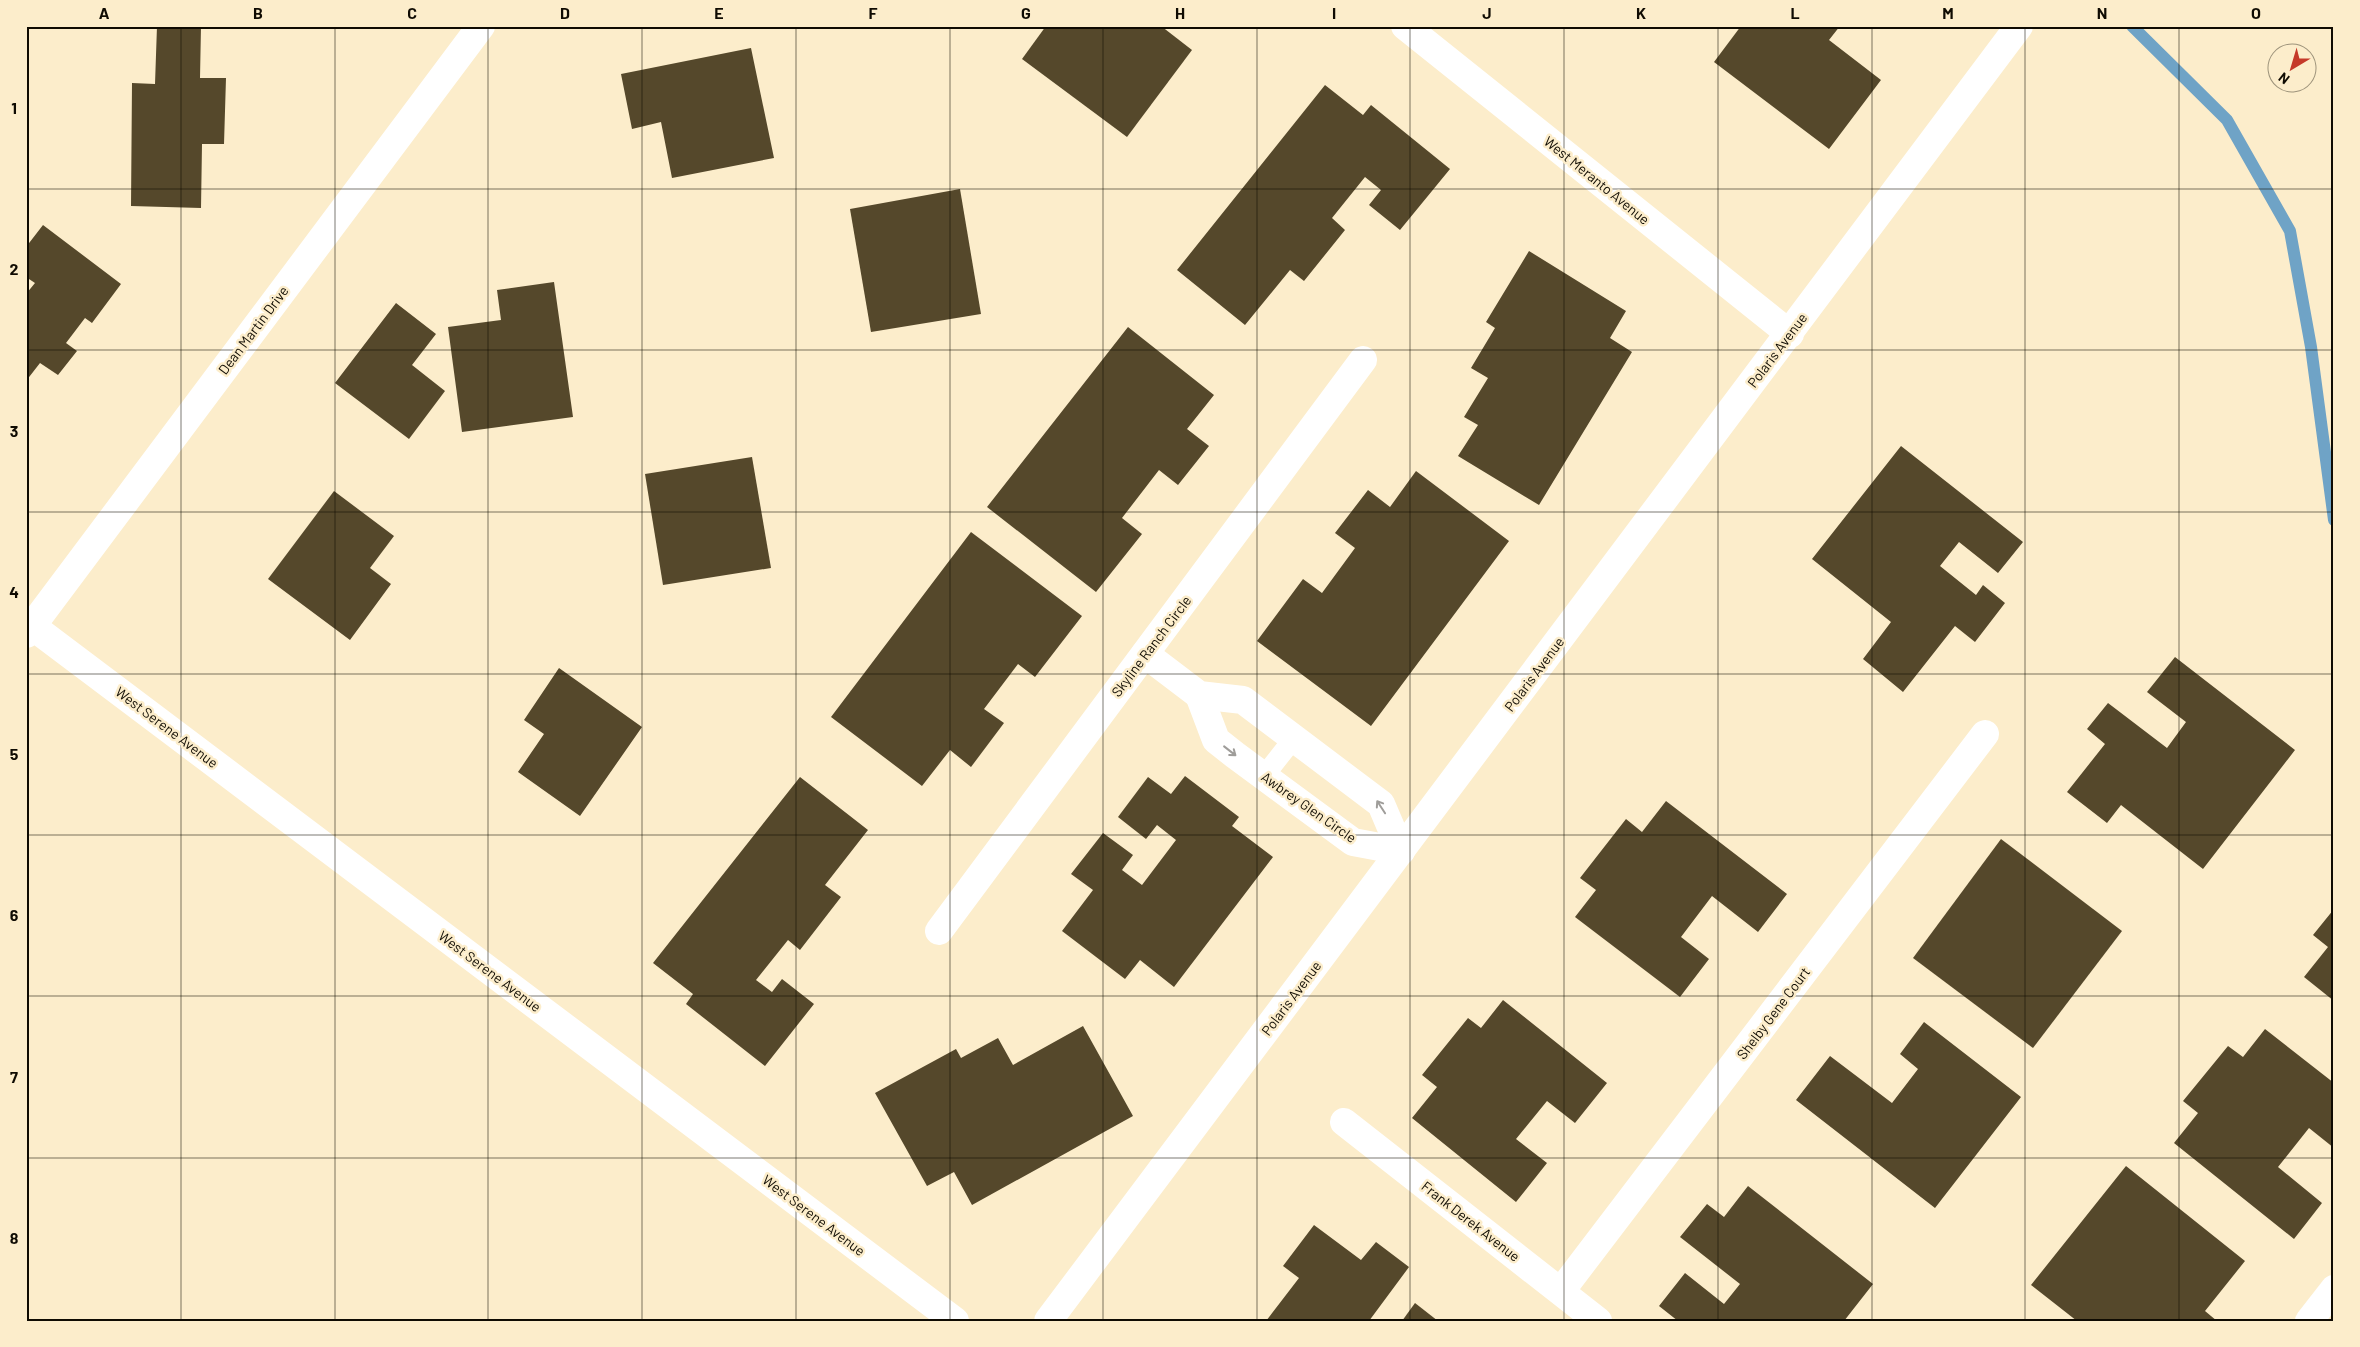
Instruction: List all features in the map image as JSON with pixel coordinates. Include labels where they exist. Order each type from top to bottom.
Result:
[{"type":"street","name":"Dean Martin Drive","points":[[28,627],[481,26]]},
{"type":"street","name":"West Meranto Avenue","points":[[1405,26],[1790,334]]},
{"type":"street","name":"Polaris Avenue","points":[[1048,1321],[1790,334],[2019,26]]},
{"type":"street","name":"Skyline Ranch Circle","points":[[939,931],[1363,360]]},
{"type":"street","name":"West Serene Avenue","points":[[28,627],[955,1321]]},
{"type":"street","points":[[1145,654],[1199,695],[1243,700],[1382,804],[1401,851]]},
{"type":"street","name":"Awbrey Glen Circle","points":[[1199,695],[1216,740],[1353,842],[1401,851]]},
{"type":"street","name":"Shelby Gene Court","points":[[1560,1291],[1985,734]]},
{"type":"street","name":"Frank Derek Avenue","points":[[1344,1122],[1598,1321]]},
{"type":"street","points":[[2309,1321],[2334,1289]]},
{"type":"lane","points":[[1264,776],[1294,738]]},
{"type":"building","points":[[157,26],[201,26],[200,78],[226,78],[224,144],[202,144],[201,208],[131,206],[132,83],[155,84]]},
{"type":"building","points":[[1046,26],[1161,26],[1192,50],[1127,137],[1022,59]]},
{"type":"building","points":[[1741,26],[1840,26],[1829,40],[1881,80],[1829,149],[1714,62]]},
{"type":"building","points":[[751,48],[774,158],[672,178],[661,122],[632,129],[621,74]]},
{"type":"building","points":[[1325,85],[1363,115],[1371,105],[1450,169],[1400,230],[1369,205],[1381,190],[1365,177],[1332,218],[1345,230],[1304,281],[1290,270],[1245,325],[1177,270]]},
{"type":"building","points":[[960,189],[981,314],[871,332],[850,209]]},
{"type":"building","points":[[43,225],[121,284],[92,323],[85,318],[66,343],[77,351],[58,375],[40,363],[26,381],[26,294],[35,283],[26,277],[26,247]]},
{"type":"building","points":[[1529,251],[1626,311],[1610,338],[1632,352],[1539,505],[1458,456],[1478,425],[1464,417],[1488,378],[1471,368],[1495,328],[1486,322]]},
{"type":"building","points":[[554,282],[573,417],[462,432],[448,327],[501,320],[497,290]]},
{"type":"building","points":[[396,303],[436,334],[412,365],[445,391],[409,439],[335,383]]},
{"type":"building","points":[[1128,327],[1214,395],[1187,429],[1209,446],[1178,485],[1159,470],[1122,518],[1142,534],[1096,592],[987,507]]},
{"type":"building","points":[[1901,446],[2023,542],[1998,573],[1959,542],[1940,566],[1976,595],[1983,585],[2005,603],[1975,642],[1955,626],[1903,692],[1863,659],[1891,622],[1812,559]]},
{"type":"building","points":[[752,457],[771,568],[663,585],[645,474]]},
{"type":"building","points":[[1416,471],[1509,541],[1371,726],[1257,641],[1303,579],[1322,593],[1355,548],[1335,533],[1368,490],[1390,507]]},
{"type":"building","points":[[334,491],[394,536],[370,568],[391,584],[350,640],[268,579]]},
{"type":"building","points":[[971,532],[1082,616],[1035,677],[1018,664],[984,709],[1004,723],[971,767],[950,750],[922,786],[831,717]]},
{"type":"building","points":[[2175,657],[2295,750],[2203,869],[2121,805],[2107,823],[2067,792],[2105,744],[2087,729],[2108,703],[2167,748],[2186,722],[2147,692]]},
{"type":"building","points":[[559,668],[642,727],[580,816],[518,772],[544,734],[524,720]]},
{"type":"building","points":[[1185,776],[1239,817],[1232,826],[1273,857],[1174,987],[1140,960],[1125,979],[1062,931],[1093,890],[1071,874],[1103,833],[1133,855],[1122,870],[1142,885],[1176,840],[1157,825],[1146,839],[1118,817],[1148,777],[1171,794]]},
{"type":"building","points":[[800,777],[868,830],[825,885],[841,897],[800,950],[788,940],[756,980],[772,992],[782,979],[814,1004],[765,1066],[686,1004],[693,994],[653,963]]},
{"type":"building","points":[[1666,801],[1787,894],[1758,932],[1712,896],[1681,937],[1709,959],[1680,997],[1575,917],[1596,890],[1580,878],[1626,819],[1642,832]]},
{"type":"building","points":[[2001,839],[2122,931],[2033,1048],[1913,958]]},
{"type":"building","points":[[2334,909],[2334,1001],[2304,977],[2328,947],[2313,935]]},
{"type":"building","points":[[1503,1000],[1607,1083],[1575,1123],[1547,1101],[1516,1139],[1547,1163],[1516,1202],[1412,1118],[1437,1087],[1422,1075],[1468,1018],[1481,1028]]},
{"type":"building","points":[[1924,1022],[2021,1097],[1935,1208],[1796,1100],[1830,1056],[1892,1103],[1918,1069],[1900,1054]]},
{"type":"building","points":[[1083,1026],[1133,1116],[972,1205],[954,1172],[927,1186],[875,1093],[956,1049],[961,1058],[998,1038],[1013,1065]]},
{"type":"building","points":[[2265,1029],[2334,1083],[2334,1148],[2309,1128],[2278,1167],[2322,1203],[2294,1239],[2174,1143],[2198,1113],[2183,1101],[2228,1046],[2243,1057]]},
{"type":"building","points":[[2126,1166],[2245,1261],[2205,1311],[2217,1321],[2077,1321],[2031,1285]]},
{"type":"building","points":[[1748,1186],[1873,1284],[1844,1321],[1678,1321],[1659,1306],[1685,1273],[1724,1304],[1740,1284],[1680,1237],[1707,1204],[1724,1217]]},
{"type":"building","points":[[1314,1225],[1361,1260],[1376,1242],[1409,1267],[1369,1321],[1266,1321],[1299,1278],[1283,1266]]},
{"type":"building","points":[[1415,1303],[1438,1321],[1402,1321]]},
{"type":"waterway","points":[[2132,26],[2227,120],[2290,231],[2311,347],[2334,520]]}]
